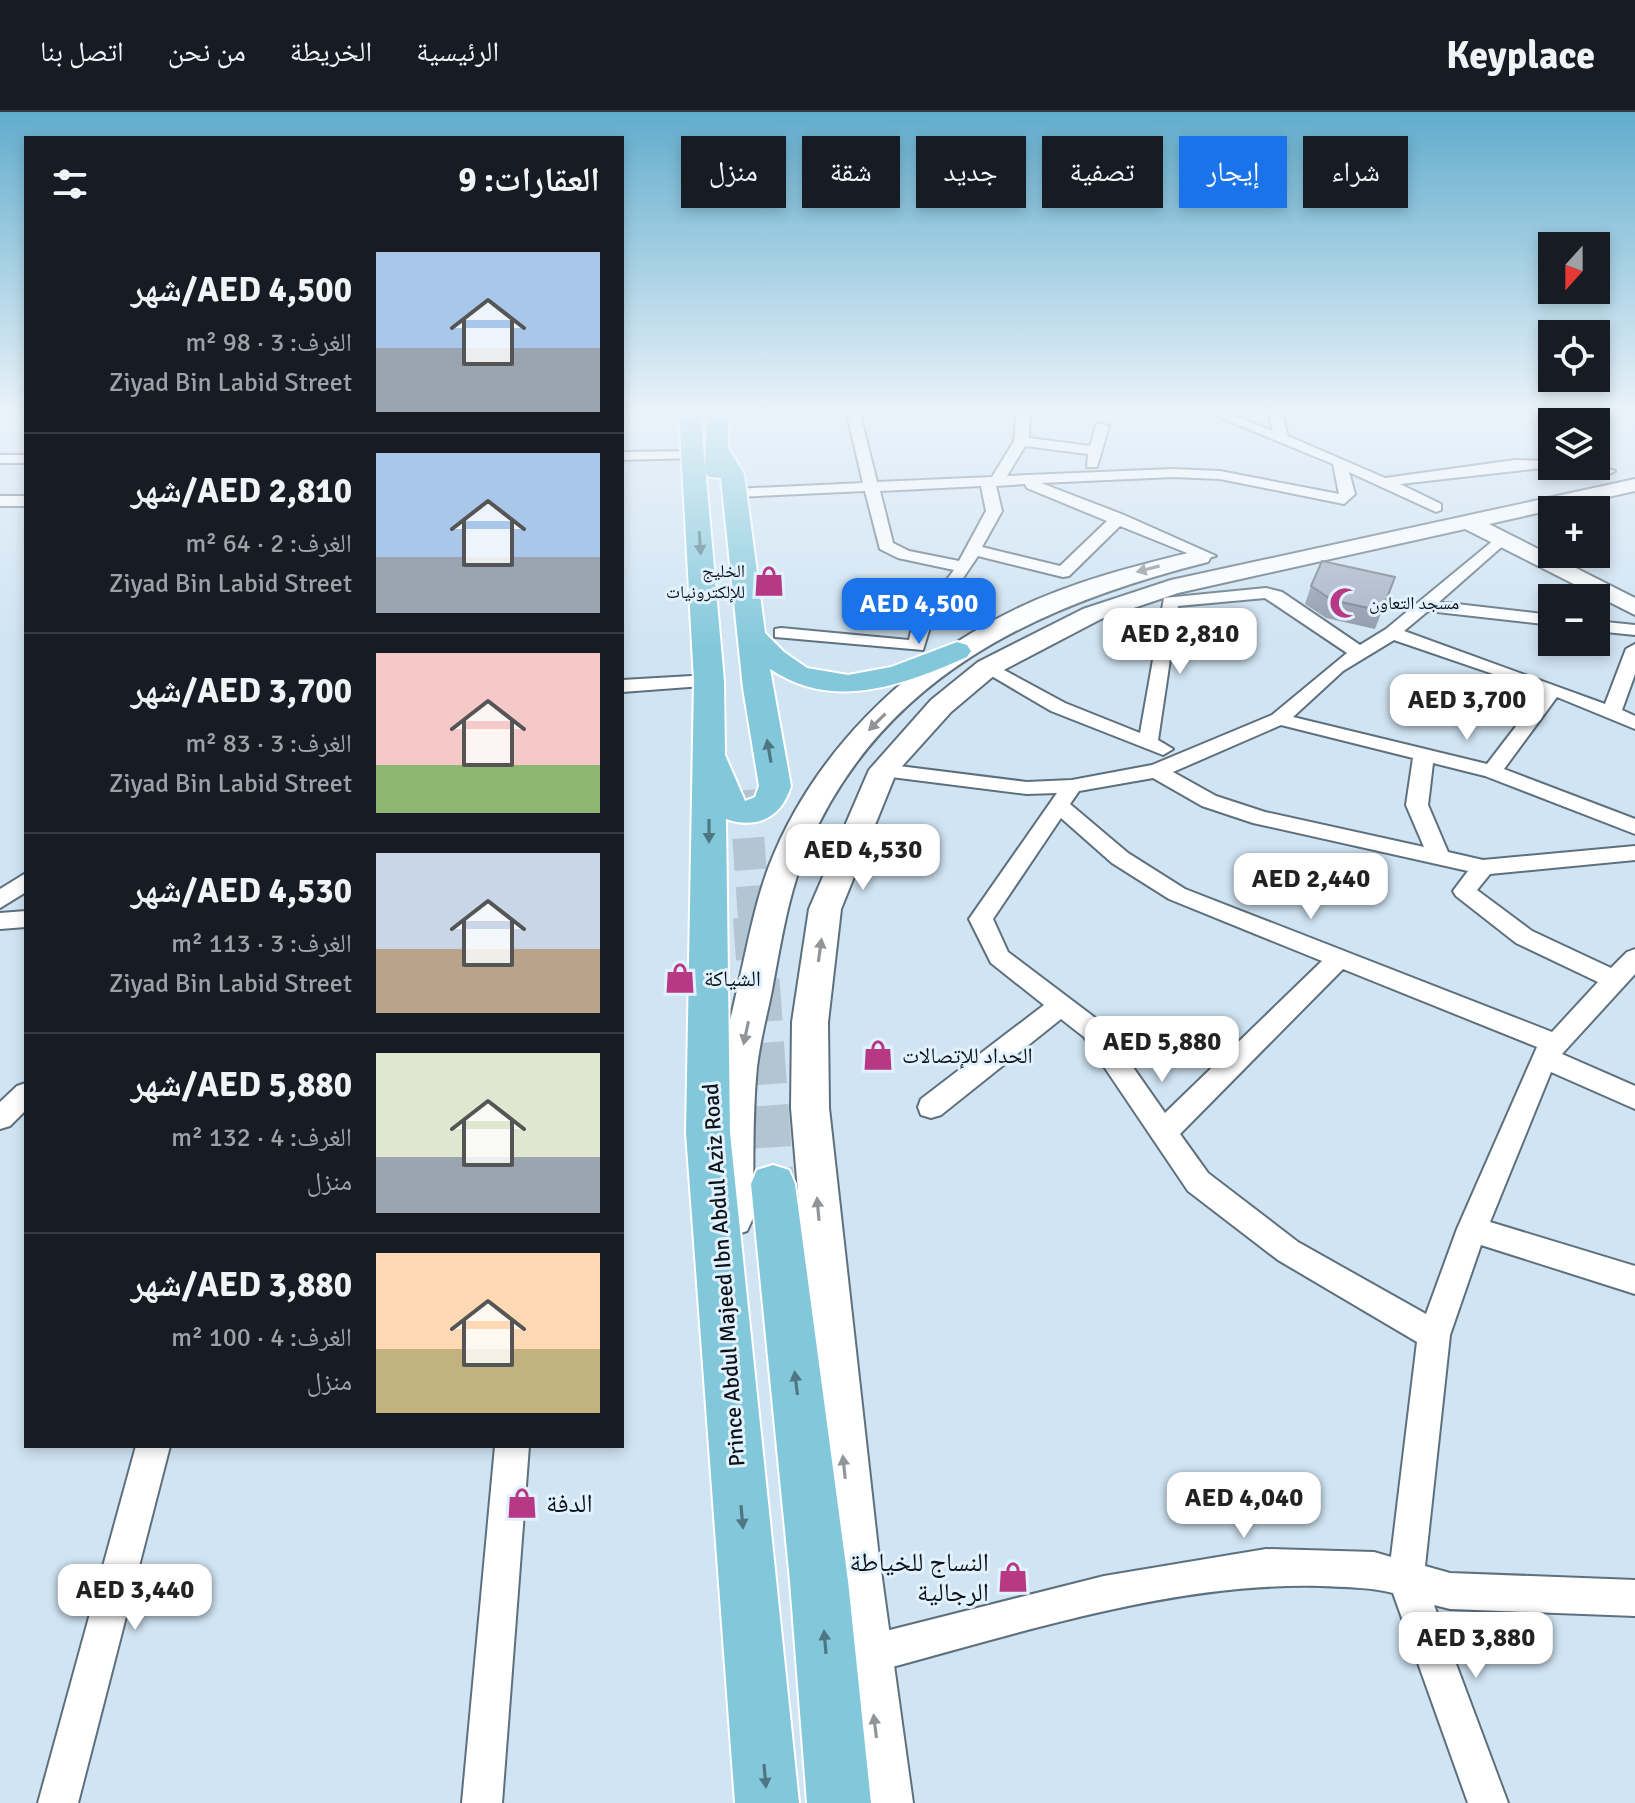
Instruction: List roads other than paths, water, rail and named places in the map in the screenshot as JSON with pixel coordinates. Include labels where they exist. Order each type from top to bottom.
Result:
[{"type":"main road","name":"Prince Abdul Majeed Ibn Abdul Aziz Road","points":[[706,489],[709,681],[708,1133],[767,1803]]},
{"type":"main road","name":"Prince Abdul Majeed Ibn Abdul Aziz Road","points":[[718,489],[745,790]]},
{"type":"main road","points":[[709,744],[731,807],[739,812],[758,811],[770,802],[775,786],[751,634],[734,489]]},
{"type":"main road","points":[[884,1803],[823,1265],[810,1108],[810,1022],[825,909],[864,809],[883,770],[941,706],[987,668],[1092,614],[1171,587],[1451,514],[1561,489]]},
{"type":"main road","points":[[751,634],[766,654],[804,678],[861,685],[905,675],[957,651],[1048,601],[1150,568],[1451,514],[1635,608]]},
{"type":"main road","points":[[726,1332],[739,1066],[774,900],[800,832],[855,743],[924,675],[957,651]]},
{"type":"main road","points":[[773,1184],[819,1581],[839,1803]]},
{"type":"street","points":[[734,493],[827,489]]},
{"type":"street","points":[[871,489],[886,546],[904,555],[964,567]]},
{"type":"street","points":[[781,633],[917,646],[921,627],[964,567],[994,511],[992,489]]},
{"type":"street","points":[[1042,489],[1208,556]]},
{"type":"street","points":[[1292,489],[1344,499],[1346,489]]},
{"type":"street","points":[[1399,489],[1451,514]]},
{"type":"street","points":[[0,501],[24,501]]},
{"type":"street","points":[[973,550],[1063,572],[1119,518]]},
{"type":"street","points":[[883,770],[1027,788],[1066,796],[1187,760],[1279,719],[1337,667],[1392,633],[1500,540]]},
{"type":"street","points":[[1148,743],[1170,602],[1237,595],[1276,596],[1359,653]]},
{"type":"street","points":[[1424,605],[1538,618]]},
{"type":"street","points":[[1610,627],[1635,630]]},
{"type":"street","points":[[1392,633],[1554,689],[1635,723]]},
{"type":"street","points":[[1611,713],[1628,690],[1635,649]]},
{"type":"street","points":[[987,668],[1058,707],[1187,760]]},
{"type":"street","points":[[624,686],[709,681]]},
{"type":"street","points":[[1492,771],[1554,689]]},
{"type":"street","points":[[1279,719],[1492,771],[1635,827]]},
{"type":"street","points":[[1424,754],[1417,805],[1439,856]]},
{"type":"street","points":[[1156,771],[1209,801],[1261,818],[1483,867],[1635,853]]},
{"type":"street","points":[[1066,796],[1120,858],[1177,894],[1340,958],[1550,1050],[1635,1098]]},
{"type":"street","points":[[1066,796],[981,919],[999,957],[1093,1030],[1198,1182],[1288,1251],[1434,1335]]},
{"type":"street","points":[[1483,867],[1464,891],[1524,937],[1615,980]]},
{"type":"street","points":[[0,900],[24,882]]},
{"type":"street","points":[[0,921],[24,919]]},
{"type":"street","points":[[1164,1132],[1340,958]]},
{"type":"street","points":[[1488,1803],[1406,1579],[1434,1335],[1472,1229],[1550,1050],[1635,958]]},
{"type":"street","points":[[931,1107],[1061,1005]]},
{"type":"street","points":[[0,1120],[24,1096]]},
{"type":"street","points":[[0,1120],[24,1120]]},
{"type":"street","points":[[1472,1229],[1635,1280]]},
{"type":"street","points":[[58,1803],[152,1448]]},
{"type":"street","points":[[482,1803],[512,1448]]},
{"type":"street","points":[[866,1655],[1104,1594],[1266,1567],[1374,1570],[1450,1591],[1635,1598]]},
{"type":"tunnel","points":[[745,790],[754,919]]},
{"type":"tunnel","points":[[754,917],[773,1184]]},
{"type":"place","name":"الخليج للإلكترونيات","points":[[769,581]]},
{"type":"place","name":"مسجد التعاون","points":[[1345,603]]},
{"type":"place","name":"الشياكة","points":[[680,978]]},
{"type":"place","name":"الحداد للإتصالات","points":[[878,1055]]},
{"type":"place","name":"الدفة","points":[[522,1503]]},
{"type":"place","name":"النساج للخياطة الرجالية","points":[[1013,1577]]}]
